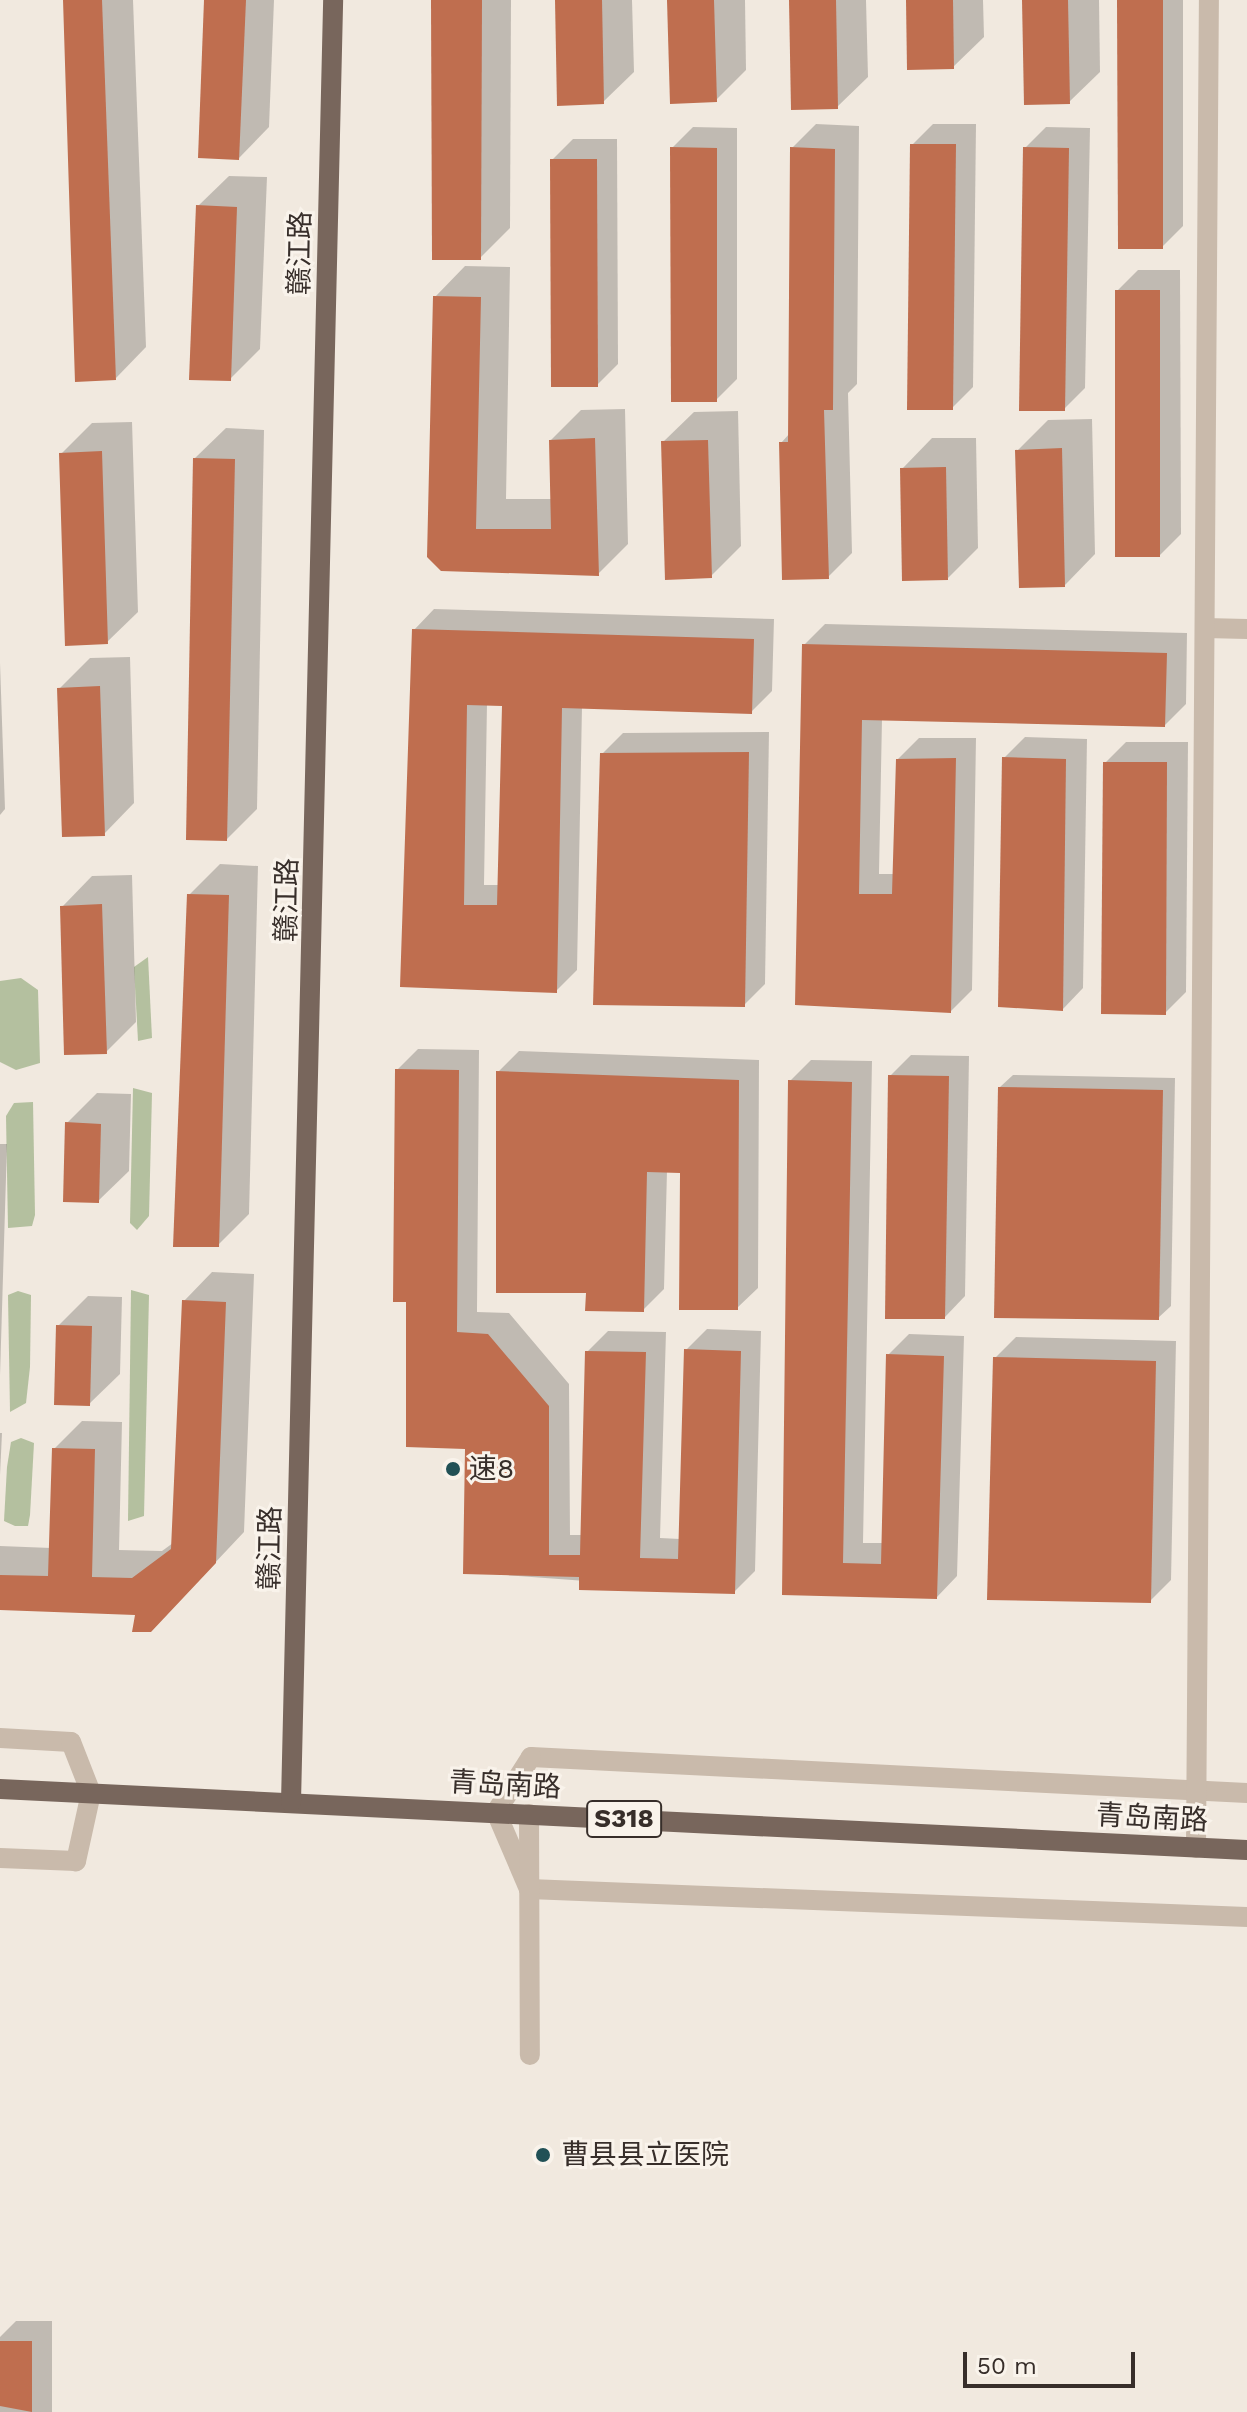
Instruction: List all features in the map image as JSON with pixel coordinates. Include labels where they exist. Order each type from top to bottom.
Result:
[{"type":"main road","name":"赣江路","points":[[291,1802],[333,0]]},
{"type":"main road","name":"青岛南路","points":[[0,1789],[1247,1850]]},
{"type":"street","points":[[1196,1848],[1209,0]]},
{"type":"street","points":[[1205,628],[1247,629]]},
{"type":"street","points":[[0,1738],[71,1742],[91,1793],[76,1861],[0,1858]]},
{"type":"street","points":[[529,1889],[496,1812],[531,1757],[1247,1793]]},
{"type":"street","points":[[529,1814],[530,2055]]},
{"type":"street","points":[[529,1889],[1247,1917]]},
{"type":"green space","points":[[148,957],[152,1038],[138,1041],[134,967]]},
{"type":"green space","points":[[21,978],[38,990],[40,1063],[16,1070],[0,1062],[0,981]]},
{"type":"green space","points":[[133,1088],[152,1093],[149,1216],[137,1230],[130,1223]]},
{"type":"green space","points":[[33,1102],[35,1215],[32,1226],[8,1228],[6,1116],[14,1103]]},
{"type":"green space","points":[[131,1290],[149,1295],[144,1516],[128,1521]]},
{"type":"green space","points":[[18,1291],[31,1295],[30,1367],[26,1403],[10,1412],[8,1295]]},
{"type":"green space","points":[[21,1438],[34,1443],[28,1526],[15,1526],[4,1521],[11,1442]]},
{"type":"building","points":[[63,0],[102,0],[116,380],[75,382]]},
{"type":"building","points":[[204,0],[246,0],[239,160],[198,158]]},
{"type":"building","points":[[431,0],[482,0],[481,260],[432,260]]},
{"type":"building","points":[[555,0],[602,0],[604,104],[557,106]]},
{"type":"building","points":[[667,0],[714,0],[717,102],[670,104]]},
{"type":"building","points":[[789,0],[836,0],[838,109],[791,110]]},
{"type":"building","points":[[906,0],[953,0],[954,69],[907,70]]},
{"type":"building","points":[[1022,0],[1068,0],[1070,104],[1024,105]]},
{"type":"building","points":[[1117,0],[1163,0],[1163,249],[1118,249]]},
{"type":"building","points":[[910,144],[956,144],[953,410],[907,410]]},
{"type":"building","points":[[670,147],[717,148],[717,402],[671,402]]},
{"type":"building","points":[[790,147],[835,149],[833,410],[824,410],[829,579],[782,580],[779,442],[788,442]]},
{"type":"building","points":[[1023,147],[1069,148],[1065,411],[1019,411]]},
{"type":"building","points":[[550,159],[597,159],[598,387],[551,387]]},
{"type":"building","points":[[196,205],[237,207],[231,381],[189,380]]},
{"type":"building","points":[[1115,290],[1160,290],[1160,557],[1115,557]]},
{"type":"building","points":[[433,296],[481,297],[476,529],[551,529],[549,440],[595,438],[599,576],[441,571],[427,557]]},
{"type":"building","points":[[708,440],[712,578],[665,580],[661,441]]},
{"type":"building","points":[[1062,448],[1065,587],[1019,588],[1015,450]]},
{"type":"building","points":[[102,451],[108,644],[65,646],[59,453]]},
{"type":"building","points":[[193,458],[235,459],[227,841],[186,840]]},
{"type":"building","points":[[946,467],[948,580],[902,581],[900,468]]},
{"type":"building","points":[[412,629],[754,639],[752,714],[562,708],[557,993],[400,987]],"holes":[[[467,705],[502,706],[497,905],[464,905]]]},
{"type":"building","points":[[802,644],[1167,653],[1165,727],[862,720],[859,894],[892,894],[896,759],[956,758],[951,1013],[795,1005]]},
{"type":"building","points":[[100,686],[105,836],[62,837],[57,688]]},
{"type":"building","points":[[749,752],[745,1007],[593,1005],[600,753]]},
{"type":"building","points":[[1002,757],[1066,759],[1063,1011],[998,1007]]},
{"type":"building","points":[[1103,762],[1167,762],[1166,1015],[1101,1014]]},
{"type":"building","points":[[187,894],[229,895],[219,1247],[173,1247]]},
{"type":"building","points":[[102,904],[107,1054],[64,1055],[60,906]]},
{"type":"building","points":[[395,1069],[459,1070],[457,1332],[488,1334],[549,1406],[549,1555],[580,1555],[585,1351],[646,1352],[640,1558],[678,1559],[684,1349],[741,1351],[735,1594],[579,1590],[579,1577],[463,1574],[465,1449],[406,1447],[406,1302],[393,1302]]},
{"type":"building","points":[[496,1071],[739,1080],[738,1310],[679,1310],[680,1173],[647,1172],[644,1312],[585,1311],[586,1293],[496,1293]]},
{"type":"building","points":[[888,1075],[949,1076],[945,1319],[885,1319]]},
{"type":"building","points":[[788,1080],[852,1082],[843,1563],[881,1564],[886,1354],[944,1356],[937,1599],[782,1595]]},
{"type":"building","points":[[998,1087],[1163,1090],[1159,1320],[994,1318]]},
{"type":"building","points":[[65,1122],[101,1124],[99,1203],[63,1202]]},
{"type":"building","points":[[182,1300],[226,1302],[216,1563],[151,1632],[132,1632],[135,1615],[0,1610],[0,1575],[48,1576],[52,1448],[95,1449],[92,1577],[132,1578],[171,1549]]},
{"type":"building","points":[[56,1325],[92,1326],[90,1406],[54,1405]]},
{"type":"building","points":[[993,1357],[1156,1361],[1151,1603],[987,1600]]},
{"type":"building","points":[[0,2341],[32,2341],[32,2412],[0,2406]]},
{"type":"place","name":"速8","points":[[453,1469]]},
{"type":"place","name":"曹县县立医院","points":[[543,2155]]}]
